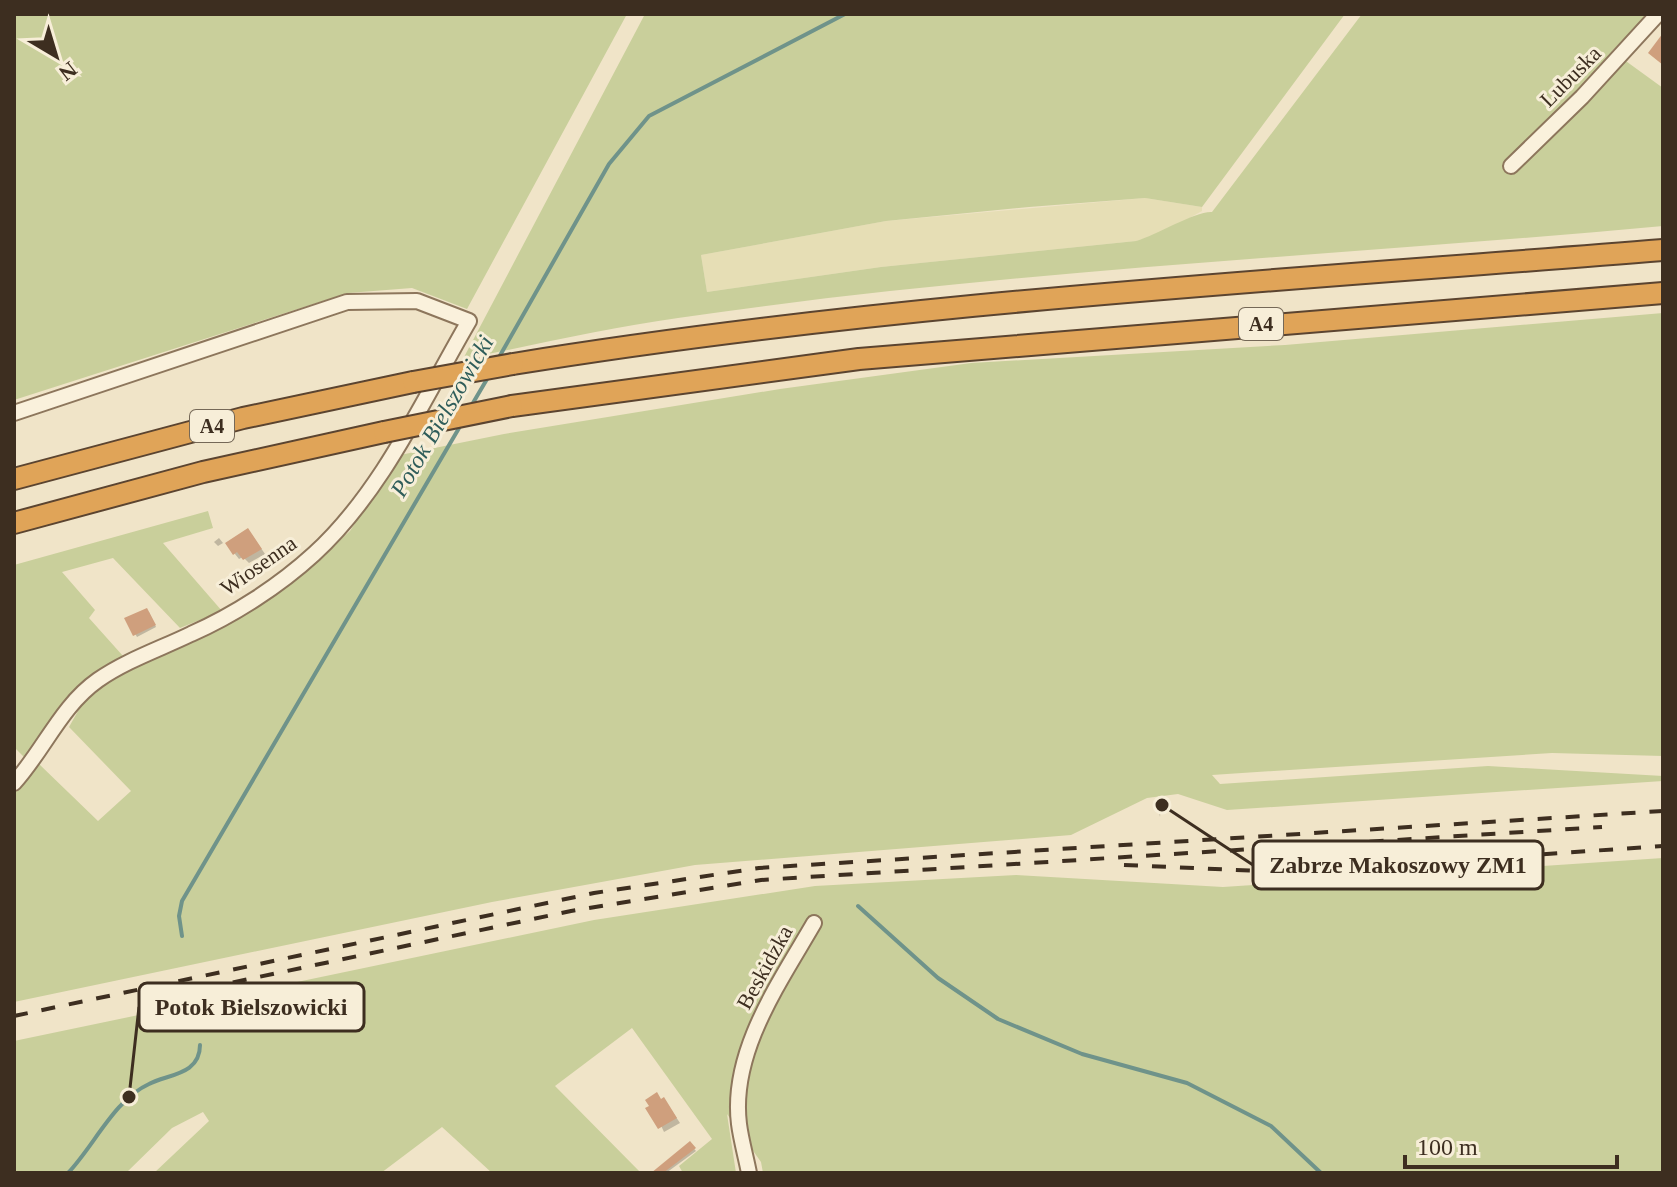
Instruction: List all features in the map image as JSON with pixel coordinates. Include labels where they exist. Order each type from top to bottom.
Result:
[{"type":"highway","name":"A4","points":[[14,479],[243,418],[413,382],[677,338],[943,308],[1663,250]]},
{"type":"highway","name":"A4","points":[[14,523],[218,468],[384,432],[512,406],[737,373],[932,352],[1663,293]]},
{"type":"street","name":"Lubuska","points":[[1511,166],[1582,97],[1658,14]]},
{"type":"street","name":"Wiosenna","points":[[14,413],[347,302],[417,301],[469,321],[392,454],[330,538],[288,575],[231,612],[93,684],[76,700],[14,783]]},
{"type":"street","name":"Beskidzka","points":[[749,1173],[738,1121],[744,1069],[758,1020],[814,923]]},
{"type":"shaded area","points":[[1145,198],[1202,207],[1202,211],[1160,234],[1136,241],[881,267],[707,292],[701,255],[886,221]]},
{"type":"green space","points":[[14,14],[627,14],[467,309],[412,288],[348,293],[14,400]]},
{"type":"green space","points":[[645,14],[1345,14],[1202,207],[1145,198],[886,221],[701,255],[707,292],[881,267],[1136,241],[1196,215],[1212,212],[1362,14],[1648,14],[1612,51],[1663,88],[1663,226],[1170,265],[801,301],[651,322],[463,359]]},
{"type":"green space","points":[[1663,313],[1663,756],[1552,753],[1212,775],[1220,784],[1488,766],[1663,776],[1663,781],[1227,810],[1178,794],[1147,798],[1071,835],[695,865],[492,902],[14,1002],[14,792],[39,764],[98,821],[131,791],[69,727],[86,697],[134,667],[202,636],[287,587],[350,531],[400,455],[504,434],[780,389],[971,363],[1285,345]]},
{"type":"green space","points":[[208,511],[213,528],[163,543],[222,611],[180,628],[113,558],[62,572],[95,610],[89,618],[123,656],[79,688],[24,757],[14,747],[14,565]]},
{"type":"green space","points":[[1663,858],[1663,1173],[763,1173],[761,1162],[727,1114],[736,1173],[683,1173],[679,1166],[712,1139],[632,1028],[555,1086],[641,1173],[492,1173],[442,1127],[381,1173],[154,1173],[209,1121],[203,1112],[172,1128],[126,1173],[14,1173],[14,1041],[594,920],[815,886],[1016,875],[1223,887]]},
{"type":"building","points":[[1663,33],[1663,65],[1648,53]]},
{"type":"building","points":[[248,528],[262,549],[243,560],[237,552],[233,555],[225,543]]},
{"type":"building","points":[[147,608],[156,625],[133,636],[124,618]]},
{"type":"building","points":[[657,1092],[661,1099],[664,1097],[677,1118],[658,1129],[645,1108],[649,1106],[645,1100]]},
{"type":"building","points":[[690,1141],[696,1148],[663,1173],[651,1173]]},
{"type":"waterway","name":"Potok Bielszowicki","points":[[498,359],[609,164],[649,116],[845,14]]},
{"type":"waterway","name":"Potok Bielszowicki","points":[[470,408],[490,374]]},
{"type":"waterway","name":"Potok Bielszowicki","points":[[182,936],[179,916],[182,901],[462,423]]},
{"type":"waterway","points":[[858,906],[938,978],[998,1019],[1082,1054],[1187,1083],[1271,1126],[1321,1173]]},
{"type":"waterway","name":"Potok Bielszowicki","points":[[68,1173],[125,1101],[149,1084],[189,1068],[199,1055],[200,1045]]},
{"type":"railway","points":[[14,1016],[594,893],[759,868],[1663,811]]},
{"type":"railway","points":[[178,994],[571,911],[761,880],[1602,827]]},
{"type":"railway","points":[[1124,865],[1283,872],[1663,846]]},
{"type":"place","name":"Zabrze Makoszowy ZM1","points":[[1162,805]]},
{"type":"place","name":"Potok Bielszowicki","points":[[129,1097]]}]
